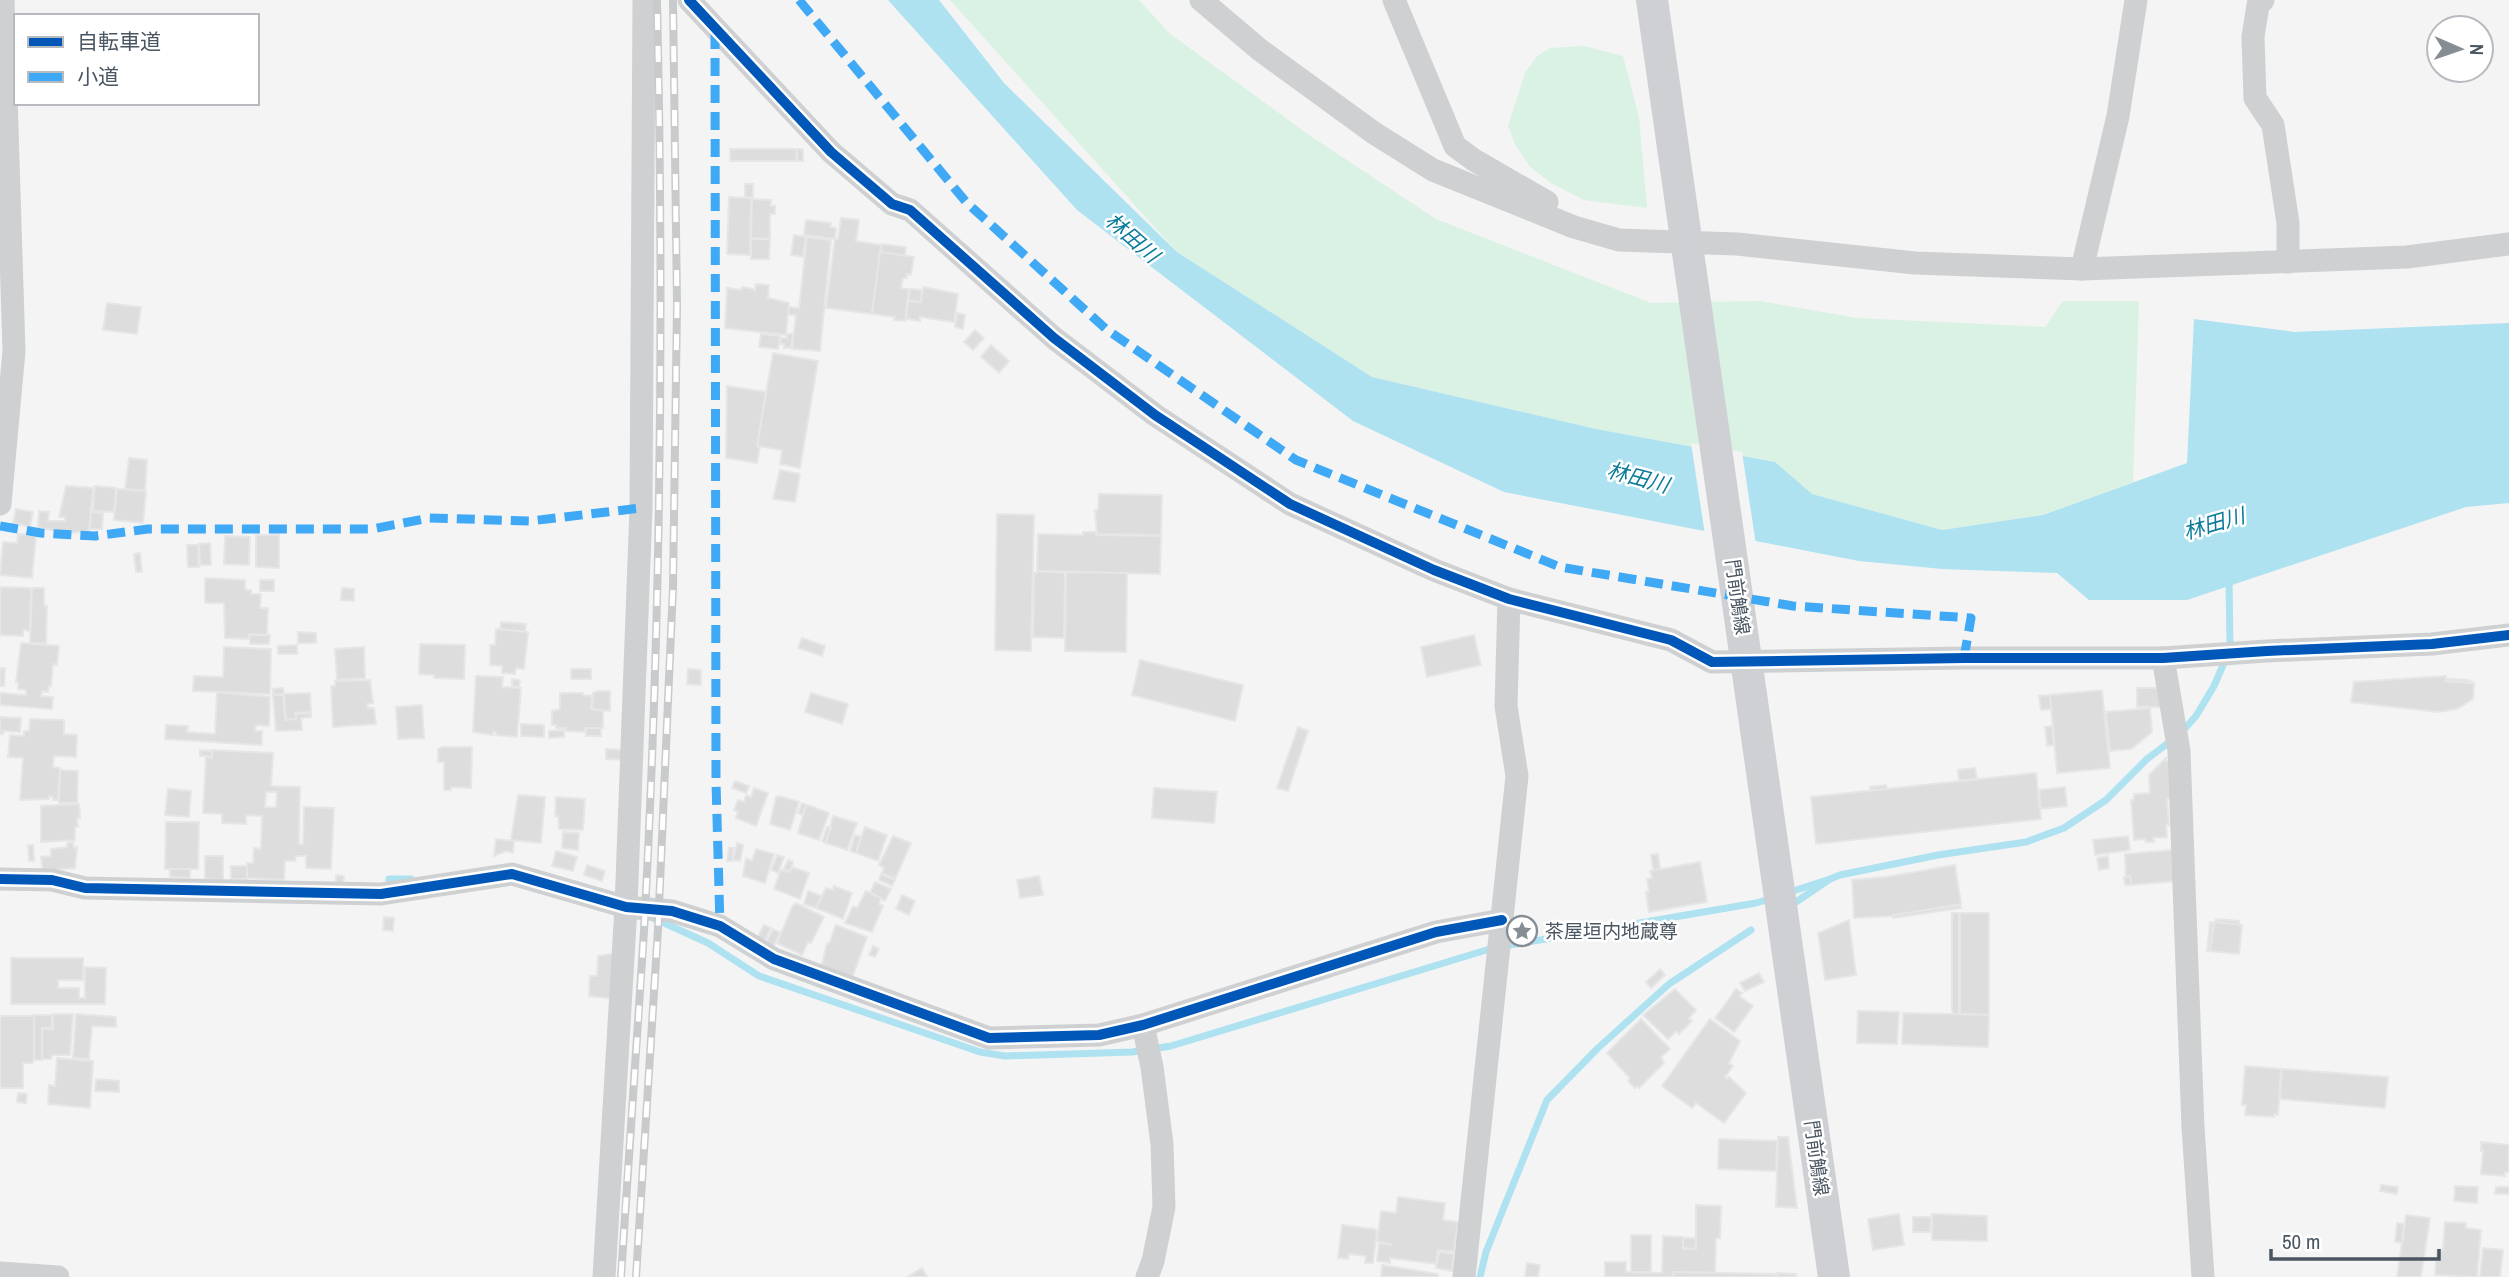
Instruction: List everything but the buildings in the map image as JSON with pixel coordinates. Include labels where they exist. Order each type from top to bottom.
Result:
[{"type":"main road","name":"門前鵤線","points":[[1652,0],[1834,1277]]},
{"type":"street","points":[[0,504],[15,351],[3,0]]},
{"type":"street","points":[[604,1277],[626,907],[641,508],[645,0]]},
{"type":"street","points":[[689,0],[831,152],[892,204],[910,210],[1054,338],[1155,415],[1290,504],[1434,570],[1509,600],[1671,640],[1712,662],[1746,656],[2163,658],[2432,644],[2509,635]]},
{"type":"street","points":[[1201,0],[1270,58],[1374,133],[1433,170],[1574,227],[1619,240],[1687,251],[1737,244],[1915,263],[2082,269],[2407,257],[2509,244]]},
{"type":"street","points":[[1394,0],[1455,146],[1536,197],[1554,205],[1574,227]]},
{"type":"street","points":[[2082,269],[2118,116],[2136,0]]},
{"type":"street","points":[[2263,0],[2258,5],[2253,37],[2255,98],[2273,125],[2288,223],[2288,262]]},
{"type":"street","points":[[1464,1277],[1517,776],[1506,706],[1509,600]]},
{"type":"street","points":[[2163,658],[2179,751],[2193,1127],[2203,1277]]},
{"type":"street","points":[[0,879],[52,880],[85,888],[381,894],[512,874],[626,907],[672,911],[720,926],[774,959],[989,1038],[1099,1035],[1143,1025],[1436,932],[1502,920]]},
{"type":"street","points":[[1143,1025],[1152,1067],[1162,1144],[1164,1207],[1147,1277]]},
{"type":"street","points":[[0,1273],[58,1277]]},
{"type":"green space","points":[[950,0],[1139,0],[1169,33],[1312,137],[1436,219],[1651,303],[1760,301],[1857,318],[2045,327],[2063,301],[2139,301],[2133,482],[2043,515],[1942,530],[1812,494],[1775,462],[1596,429],[1372,377],[1177,252]]},
{"type":"green space","points":[[1584,46],[1623,56],[1639,117],[1647,208],[1584,200],[1551,183],[1530,167],[1515,144],[1508,126],[1525,73],[1536,57],[1550,48]]},
{"type":"water","name":"林田川","points":[[888,0],[939,0],[1004,83],[1177,252],[1372,377],[1596,429],[1775,462],[1812,494],[1942,530],[2043,515],[2187,463],[2194,319],[2295,332],[2509,323],[2509,503],[2466,507],[2187,600],[2089,600],[2057,573],[1942,569],[1859,561],[1504,492],[1353,421],[1077,210]]},
{"type":"pier","points":[[1691,443],[1742,452],[1756,545],[1705,535]]},
{"type":"waterway","points":[[1796,902],[1840,875],[1938,855],[2026,842],[2064,828],[2106,800],[2147,759],[2180,734],[2196,716],[2214,686],[2230,649],[2229,578]]},
{"type":"waterway","points":[[389,879],[411,879]]},
{"type":"waterway","points":[[1787,893],[1830,879]]},
{"type":"waterway","points":[[653,918],[708,943],[759,976],[980,1052],[1005,1056],[1132,1052],[1171,1046],[1493,948],[1773,898]]},
{"type":"waterway","points":[[1480,1277],[1486,1252],[1547,1100],[1598,1048],[1669,984],[1751,930]]},
{"type":"railway","points":[[621,1277],[644,931],[654,699],[660,466],[657,0]]},
{"type":"railway","points":[[636,1277],[658,929],[673,587],[677,305],[673,0]]},
{"type":"marked path","points":[[799,0],[966,202],[1106,329],[1296,460],[1560,567],[1793,606],[1971,618],[1964,658]]},
{"type":"marked path","points":[[715,31],[716,782],[720,926]]},
{"type":"marked path","points":[[0,526],[41,533],[95,536],[148,529],[372,529],[429,518],[530,521],[641,508]]},
{"type":"cycle path","points":[[689,0],[831,152],[892,204],[910,210],[1054,338],[1155,415],[1290,504],[1434,570],[1509,599],[1671,640],[1712,662],[2163,658],[2432,644],[2509,635]]},
{"type":"cycle path","points":[[0,879],[52,880],[85,888],[381,894],[512,874],[626,907],[672,911],[720,926],[774,959],[989,1038],[1099,1035],[1143,1025],[1436,932],[1502,920]]},
{"type":"place","name":"茶屋垣内地蔵尊","points":[[1522,931]]}]
